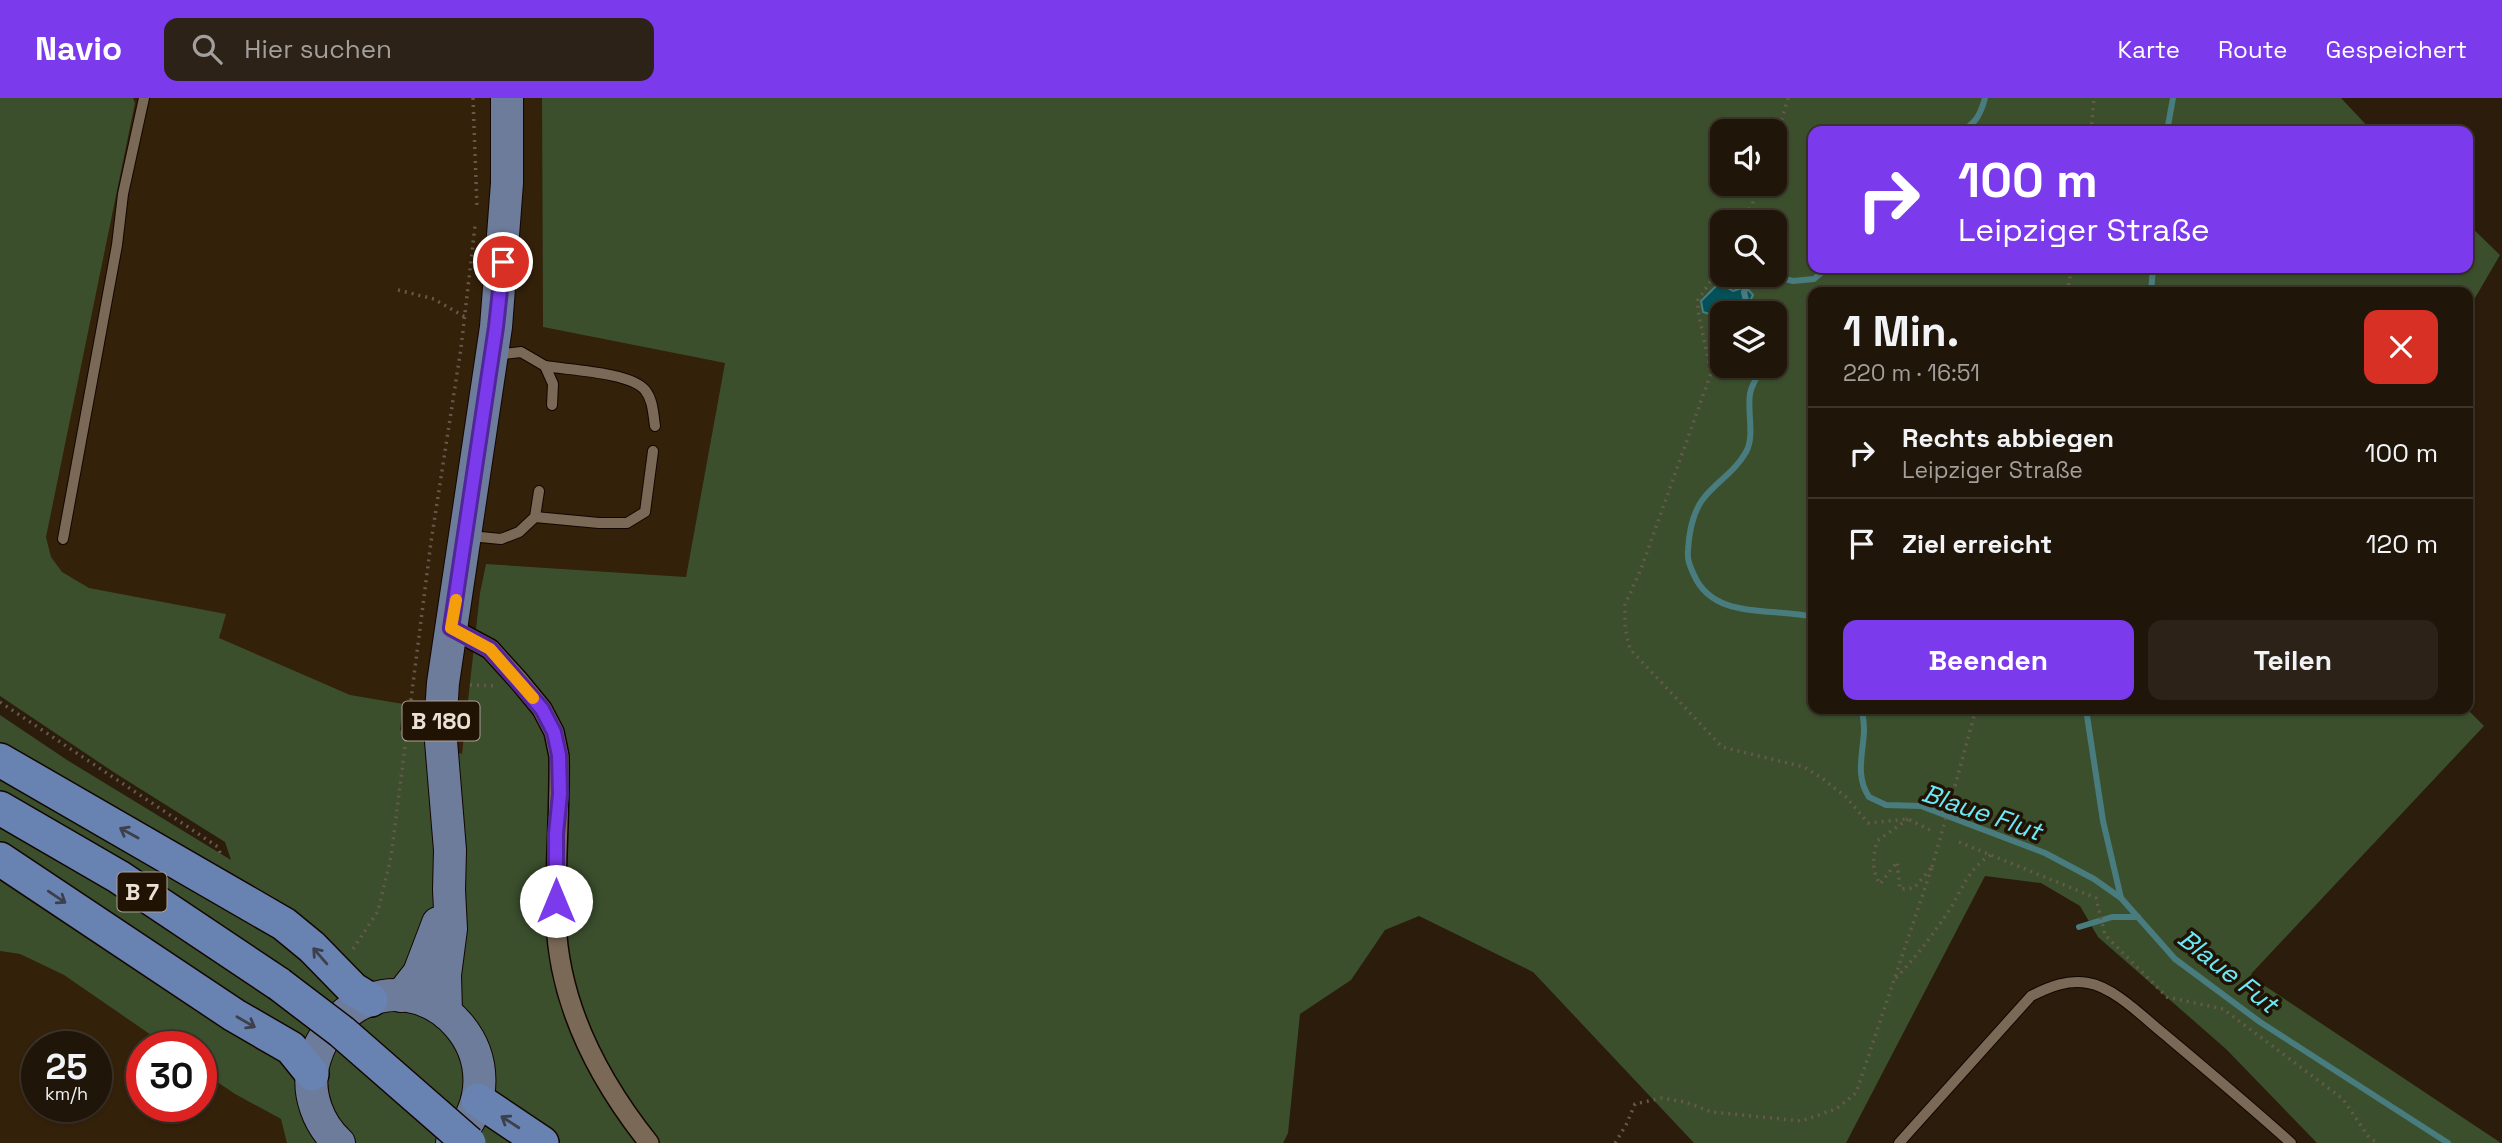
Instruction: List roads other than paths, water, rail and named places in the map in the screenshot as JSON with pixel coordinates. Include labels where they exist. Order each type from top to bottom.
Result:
[{"type":"highway","points":[[0,761],[284,924],[312,947],[353,989],[386,998]]},
{"type":"highway","name":"B 7","points":[[0,808],[119,877],[279,984],[342,1032],[469,1143]]},
{"type":"highway","points":[[0,859],[234,1016],[291,1048],[312,1073]]},
{"type":"highway","points":[[478,1100],[542,1143]]},
{"type":"main road","name":"B 180","points":[[446,1013],[445,975],[451,929],[450,850],[440,729],[451,628],[492,356],[503,262],[507,98]]},
{"type":"main road","name":"B 180","points":[[331,1138],[314,1102],[312,1073],[320,1045],[337,1020],[353,1008],[386,998],[425,962],[449,890]]},
{"type":"main road","points":[[386,998],[425,1002],[446,1013],[461,1026],[472,1043],[479,1071],[478,1100],[464,1130],[452,1143]]},
{"type":"street","points":[[451,628],[490,649],[542,709],[554,732],[559,755],[556,923],[562,972],[570,1006],[608,1087],[649,1143]]},
{"type":"lane","points":[[63,539],[117,245],[123,194],[144,98]]},
{"type":"lane","points":[[492,356],[521,352],[545,366],[612,374],[643,387],[652,403],[655,426]]},
{"type":"lane","points":[[545,366],[553,384],[552,405]]},
{"type":"lane","points":[[535,517],[627,523],[645,512],[653,451]]},
{"type":"lane","points":[[466,535],[501,539],[519,532],[535,517],[539,491]]},
{"type":"lane","points":[[1899,1143],[2031,996],[2066,983],[2088,983],[2125,1002],[2239,1096],[2291,1143]]},
{"type":"water","points":[[1715,287],[1726,287],[1733,291],[1746,287],[1753,295],[1750,301],[1710,301],[1710,314],[1703,312],[1701,301]]},
{"type":"waterway","name":"Blaue Flut","points":[[1969,126],[1977,118],[1985,98]]},
{"type":"waterway","name":"Blaue Fut","points":[[2168,126],[2173,98]]},
{"type":"waterway","name":"Blaue Flut","points":[[1746,301],[1744,292],[1752,277],[1769,275],[1793,281],[1814,279],[1821,273]]},
{"type":"waterway","name":"Blaue Fut","points":[[2151,287],[2153,273]]},
{"type":"waterway","name":"Blaue Flut","points":[[1757,378],[1750,394],[1749,446],[1736,465],[1700,504],[1691,530],[1688,560],[1703,590],[1716,600],[1746,609],[1808,616]]},
{"type":"waterway","name":"Blaue Flut","points":[[1862,714],[1861,773],[1869,797],[1886,805],[1921,806],[2045,853],[2094,879],[2121,898]]},
{"type":"waterway","name":"Blaue Fut","points":[[2087,714],[2103,821],[2121,898],[2175,959],[2260,1022],[2448,1143]]},
{"type":"waterway","points":[[2079,927],[2112,917],[2138,917]]}]
